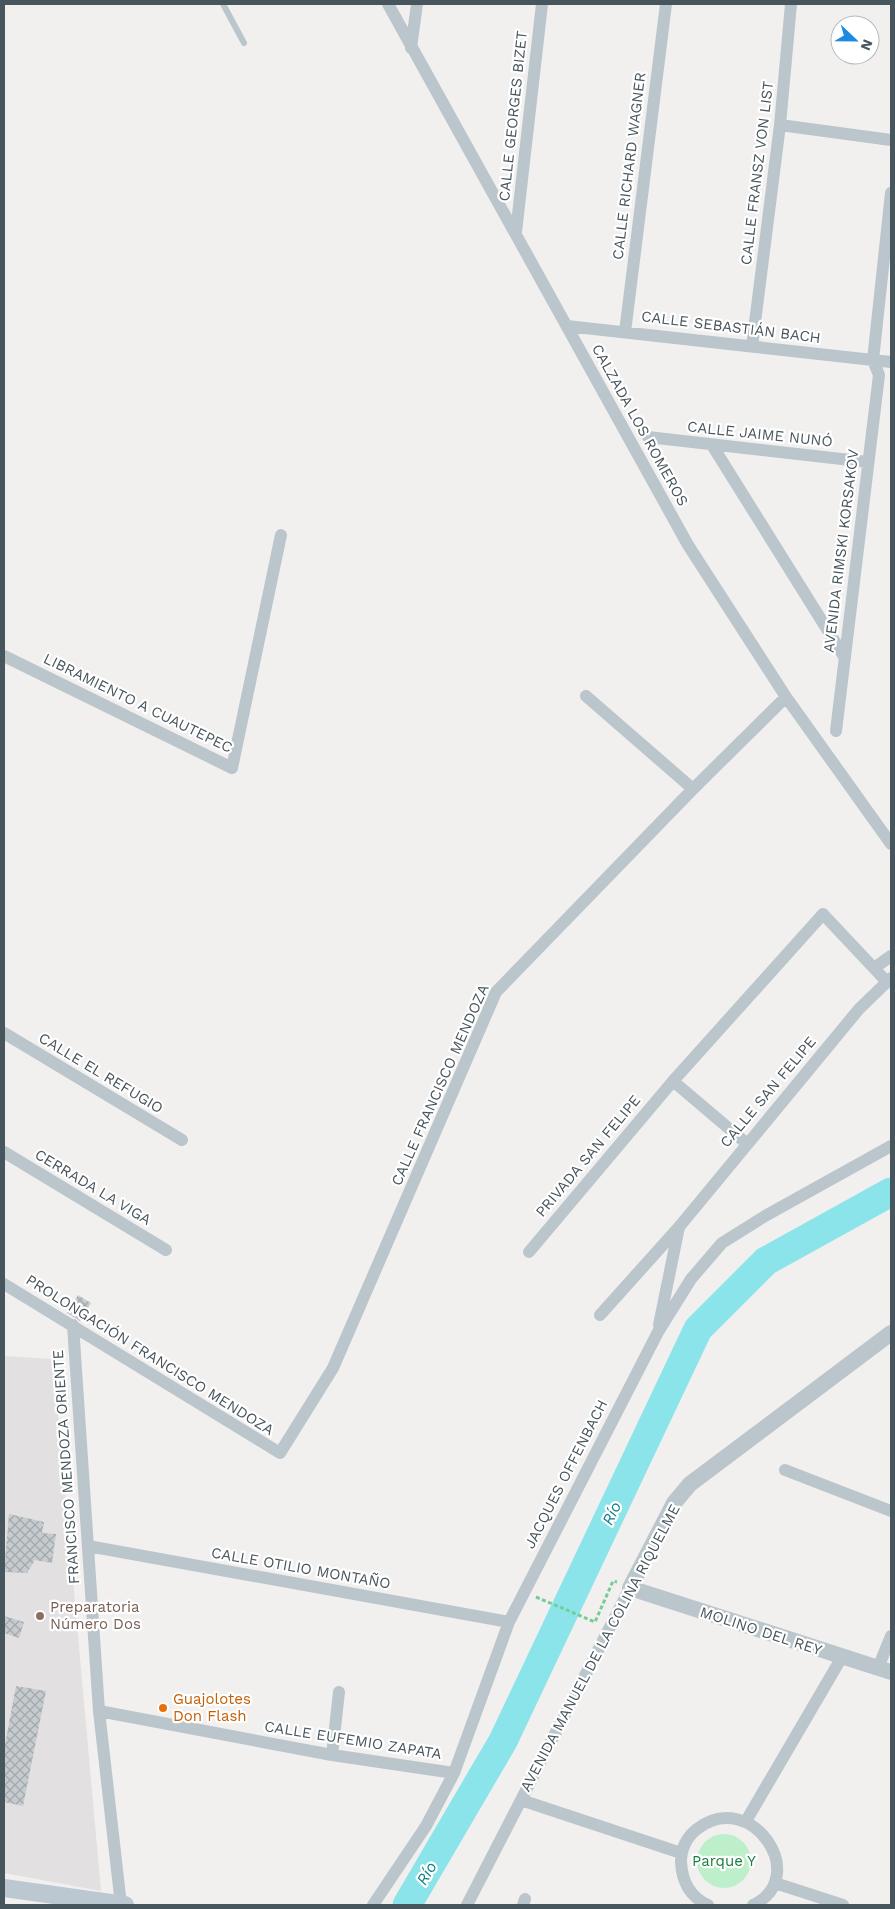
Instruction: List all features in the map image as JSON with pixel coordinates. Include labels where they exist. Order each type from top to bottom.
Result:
[{"type":"main road","points":[[4,1888],[122,1905]]},
{"type":"street","name":"CALZADA LOS ROMEROS","points":[[388,4],[411,49],[516,232],[688,545],[786,696],[891,844]]},
{"type":"street","points":[[411,49],[417,4]]},
{"type":"street","name":"CALLE GEORGES BIZET","points":[[516,232],[542,4]]},
{"type":"street","name":"CALLE RICHARD WAGNER","points":[[625,332],[666,4]]},
{"type":"street","name":"CALLE FRANSZ VON LIST","points":[[752,346],[780,126],[791,4]]},
{"type":"street","points":[[780,126],[891,140]]},
{"type":"street","name":"AVENIDA RIMSKI KORSAKOV","points":[[836,731],[879,375],[873,360],[886,287],[891,193]]},
{"type":"street","name":"CALLE SEBASTIÁN BACH","points":[[567,326],[891,363]]},
{"type":"street","points":[[879,375],[891,363]]},
{"type":"street","name":"CALLE JAIME NUNÓ","points":[[648,437],[868,462]]},
{"type":"street","points":[[712,445],[845,658]]},
{"type":"street","name":"LIBRAMIENTO A CUAUTEPEC","points":[[4,656],[232,768],[281,535]]},
{"type":"street","points":[[586,696],[693,789]]},
{"type":"street","name":"CALLE FRANCISCO MENDOZA","points":[[280,1453],[333,1368],[496,992],[786,696]]},
{"type":"street","name":"CALLE SAN FELIPE","points":[[673,1081],[824,914],[874,968],[889,980],[860,1008],[746,1143],[679,1227]]},
{"type":"street","points":[[874,968],[891,956]]},
{"type":"street","name":"CALLE EL REFUGIO","points":[[4,1034],[182,1140]]},
{"type":"street","points":[[673,1081],[746,1143]]},
{"type":"street","name":"PRIVADA SAN FELIPE","points":[[529,1252],[673,1081]]},
{"type":"street","name":"JACQUES OFFENBACH","points":[[373,1905],[426,1826],[454,1773],[509,1622],[658,1332],[692,1279],[722,1243],[764,1216],[891,1146]]},
{"type":"street","name":"CERRADA LA VIGA","points":[[4,1152],[166,1250]]},
{"type":"street","points":[[600,1315],[679,1227]]},
{"type":"street","points":[[658,1332],[679,1227]]},
{"type":"street","name":"PROLONGACIÓN FRANCISCO MENDOZA","points":[[4,1284],[280,1453]]},
{"type":"street","name":"FRANCISCO MENDOZA ORIENTE","points":[[73,1325],[99,1711],[122,1905]]},
{"type":"street","name":"AVENIDA MANUEL DE LA COLINA RIQUELME","points":[[467,1905],[674,1503],[690,1484],[891,1333]]},
{"type":"street","points":[[875,1345],[891,1353]]},
{"type":"street","points":[[785,1470],[891,1511]]},
{"type":"street","name":"CALLE OTILIO MONTAÑO","points":[[88,1546],[509,1622]]},
{"type":"street","name":"MOLINO DEL REY","points":[[630,1588],[842,1658],[885,1670]]},
{"type":"street","points":[[885,1670],[891,1636]]},
{"type":"street","points":[[746,1822],[842,1658]]},
{"type":"street","points":[[332,1755],[339,1692]]},
{"type":"street","name":"CALLE EUFEMIO ZAPATA","points":[[99,1711],[332,1755],[454,1773]]},
{"type":"street","points":[[521,1800],[681,1853]]},
{"type":"street","points":[[703,1904],[688,1888],[682,1873],[681,1853],[690,1835],[705,1822],[726,1818],[746,1822],[763,1833],[772,1847],[778,1865],[775,1883],[767,1894],[753,1905]]},
{"type":"street","points":[[775,1883],[843,1905]]},
{"type":"lane","points":[[223,4],[244,43]]},
{"type":"path","points":[[536,1596],[595,1622]]},
{"type":"shaded area","name":"Preparatoria Número Dos","points":[[4,1356],[53,1359],[101,1891],[4,1873]]},
{"type":"green space","name":"Parque Y","points":[[724,1834],[734,1836],[743,1842],[749,1851],[751,1861],[749,1871],[743,1880],[734,1886],[724,1888],[714,1886],[705,1880],[699,1871],[697,1861],[699,1851],[705,1842],[714,1836]]},
{"type":"building","points":[[78,1295],[91,1303],[80,1321],[67,1313]]},
{"type":"building","points":[[9,1514],[44,1522],[42,1533],[56,1534],[52,1563],[35,1560],[27,1573],[4,1572]]},
{"type":"building","points":[[4,1616],[24,1622],[19,1638],[4,1633]]},
{"type":"building","points":[[16,1686],[46,1691],[23,1806],[4,1802],[4,1750]]},
{"type":"waterway","name":"Río","points":[[407,1905],[503,1741],[698,1329],[766,1261],[891,1192]]},
{"type":"place","name":"Preparatoria Número Dos","points":[[40,1616]]},
{"type":"place","name":"Guajolotes Don Flash","points":[[163,1708]]}]
